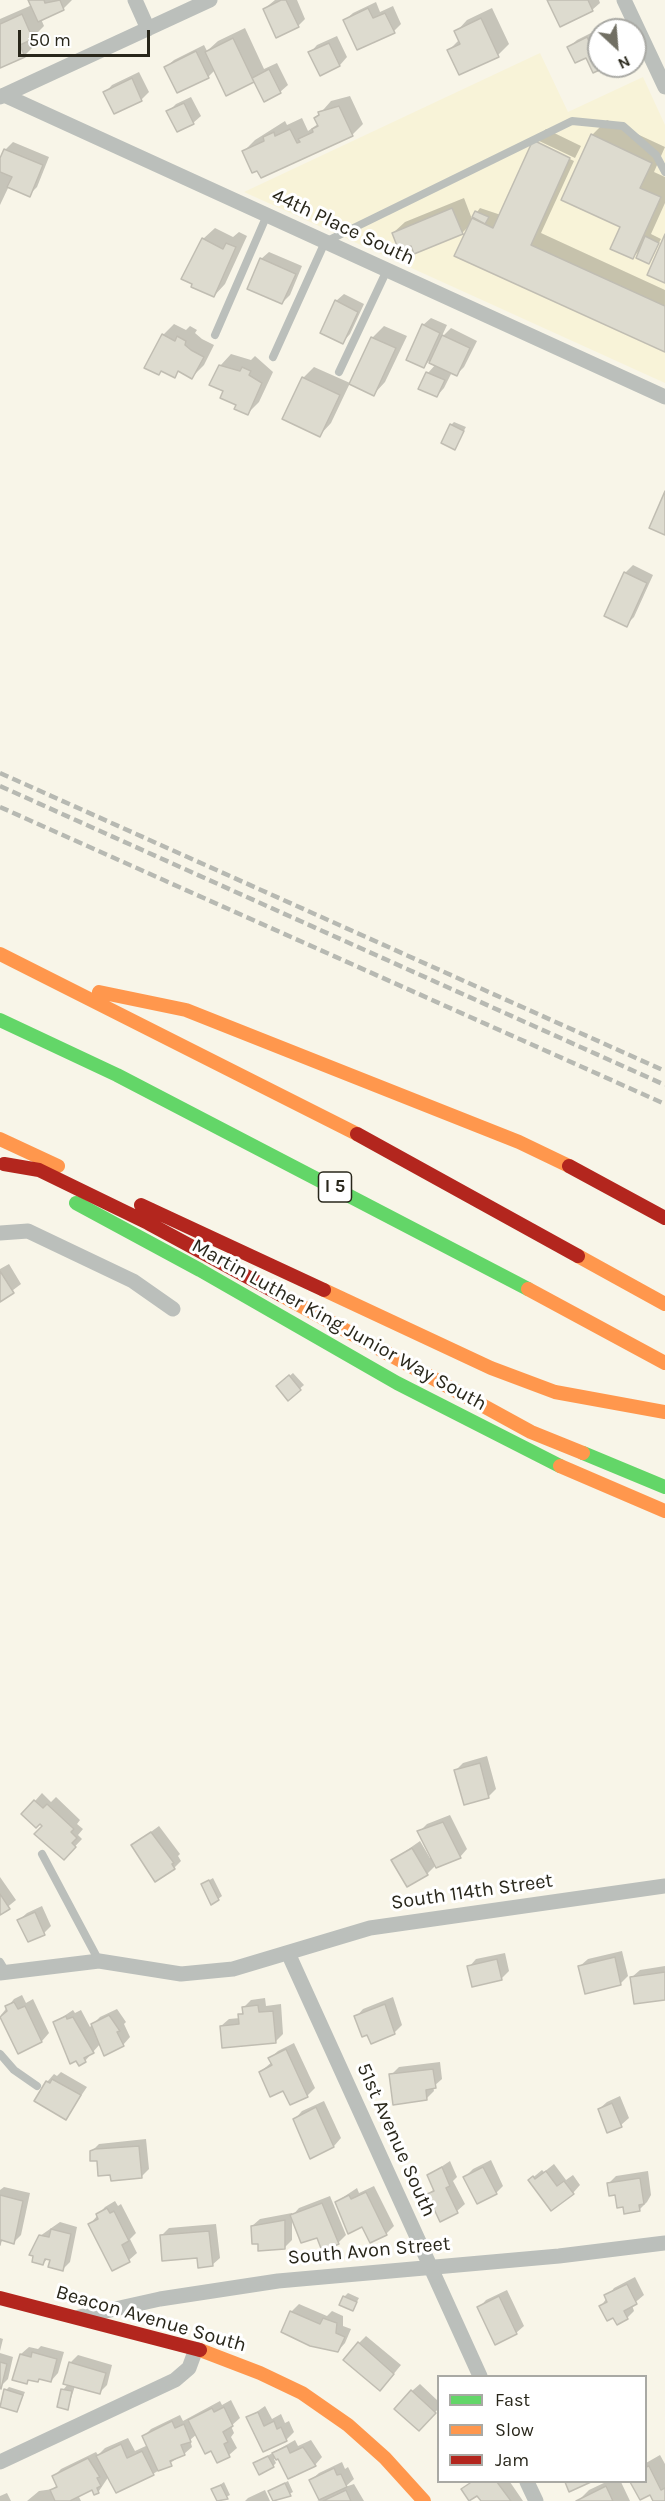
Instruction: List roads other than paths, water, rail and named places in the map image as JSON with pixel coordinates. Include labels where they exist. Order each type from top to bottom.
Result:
[{"type":"main road","points":[[0,954],[355,1133],[665,1304]]},
{"type":"main road","points":[[62,984],[186,1010],[519,1142],[588,1175],[665,1218]]},
{"type":"main road","name":"I 5","points":[[0,1020],[117,1075],[427,1234],[665,1364]]},
{"type":"main road","name":"Martin Luther King Junior Way South","points":[[0,1139],[491,1368],[555,1392],[665,1412]]},
{"type":"main road","points":[[2,1163],[39,1170],[148,1223],[531,1432],[665,1487]]},
{"type":"main road","name":"Martin Luther King Junior Way South","points":[[2,1163],[200,1270],[397,1383],[490,1432],[608,1489],[665,1511]]},
{"type":"main road","name":"Beacon Avenue South","points":[[0,2298],[196,2349],[250,2369],[302,2393],[348,2425],[385,2458],[424,2501]]},
{"type":"street","points":[[135,0],[148,29]]},
{"type":"street","points":[[2,96],[210,0]]},
{"type":"street","points":[[628,1],[665,87]]},
{"type":"street","name":"44th Place South","points":[[2,96],[665,397]]},
{"type":"street","points":[[0,1233],[28,1231],[133,1281],[173,1309]]},
{"type":"street","name":"South 114th Street","points":[[2,1969],[99,1961],[181,1974],[233,1969],[370,1929],[665,1886]]},
{"type":"street","name":"51st Avenue South","points":[[288,1953],[480,2375]]},
{"type":"street","name":"South Avon Street","points":[[79,2317],[160,2299],[278,2281],[559,2256],[665,2243]]},
{"type":"street","points":[[0,2462],[175,2380],[189,2368],[196,2349]]},
{"type":"street","points":[[528,2483],[536,2501]]},
{"type":"lane","points":[[273,357],[325,242],[572,121],[623,126],[656,155],[665,172]]},
{"type":"lane","points":[[216,335],[267,215]]},
{"type":"lane","points":[[339,372],[387,270]]},
{"type":"lane","points":[[42,1854],[99,1961]]},
{"type":"lane","points":[[0,2054],[14,2070],[37,2086]]},
{"type":"railway","points":[[0,773],[665,1071]]},
{"type":"railway","points":[[0,786],[665,1085]]},
{"type":"railway","points":[[0,807],[665,1104]]}]
